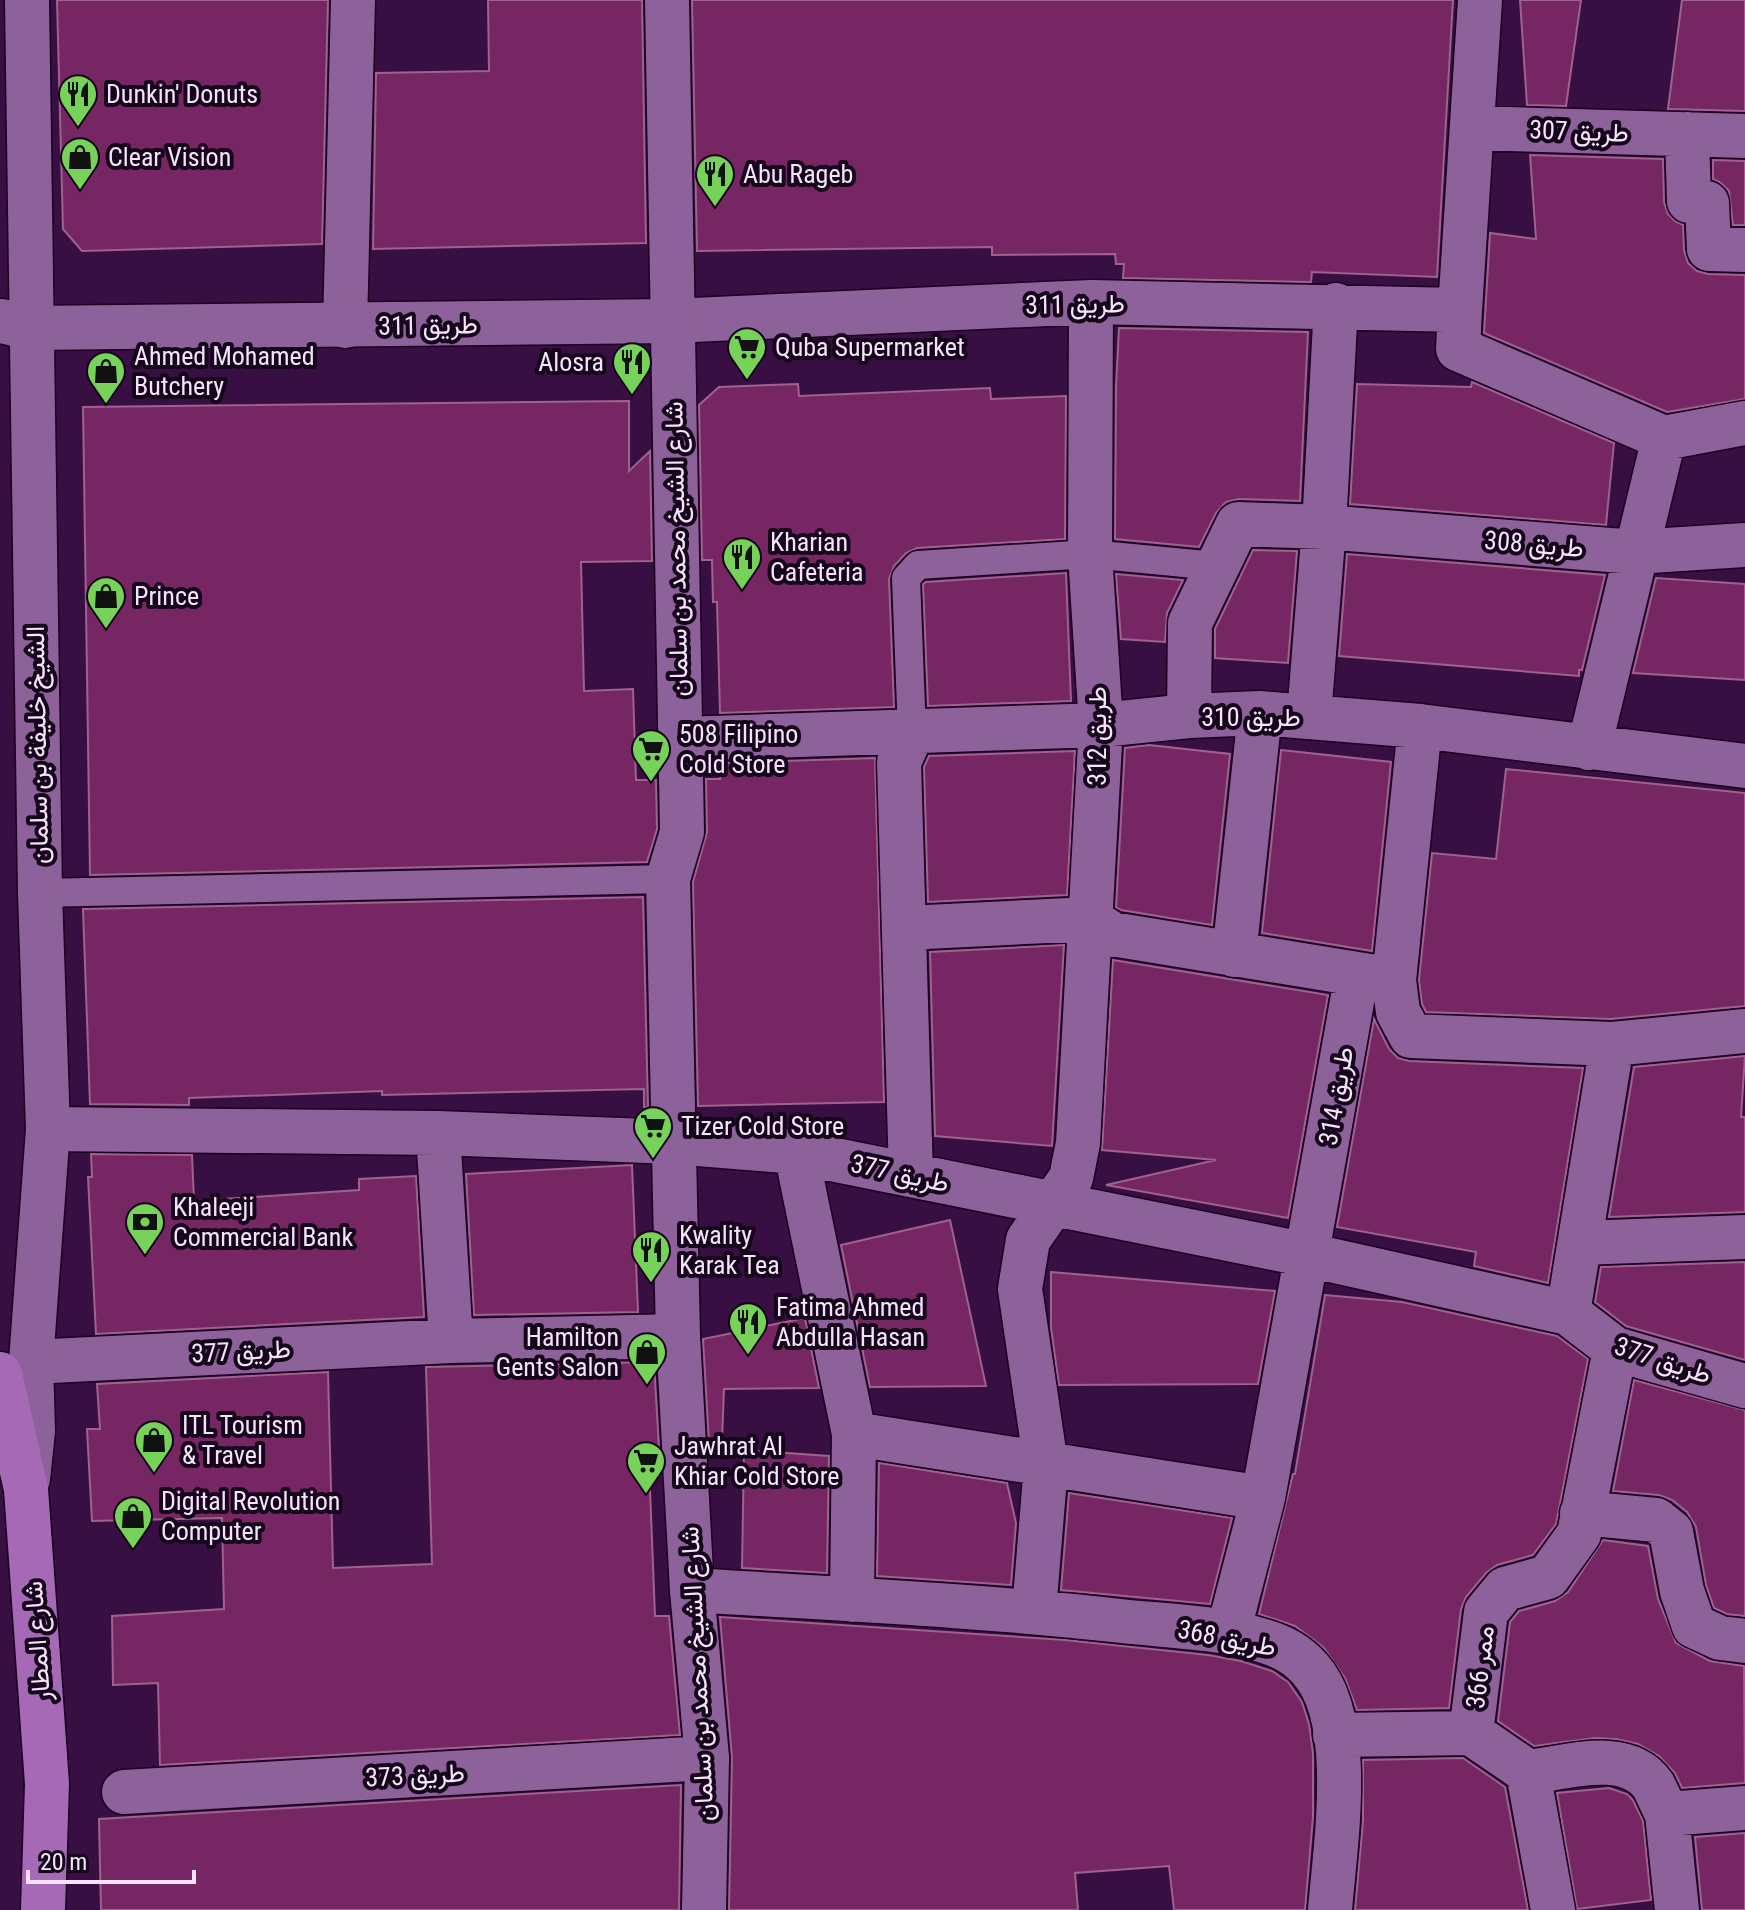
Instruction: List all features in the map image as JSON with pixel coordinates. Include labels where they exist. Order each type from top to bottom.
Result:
[{"type":"main road","name":"شارع المطار","points":[[16,1368],[47,1784],[43,1910]]},
{"type":"street","name":"الشيخ خليفة بن سلمان","points":[[16,1368],[48,1129],[40,893],[10,331],[27,0]]},
{"type":"street","name":"طريق 311","points":[[345,326],[353,0]]},
{"type":"street","name":"شارع الشيخ محمد بن سلمان","points":[[667,0],[682,832],[668,879],[678,1336],[692,1590],[707,1758],[704,1910]]},
{"type":"street","points":[[1480,0],[1458,349],[1664,438],[1745,423]]},
{"type":"street","name":"طريق 307","points":[[1472,128],[1745,136]]},
{"type":"street","points":[[1687,134],[1689,201],[1707,203],[1709,249],[1745,250]]},
{"type":"street","name":"طريق 311","points":[[10,331],[671,321],[1091,302],[1460,310]]},
{"type":"street","name":"طريق 312","points":[[1054,1206],[1071,1178],[1078,1143],[1101,725],[1090,554],[1091,302]]},
{"type":"street","points":[[1309,716],[1324,527],[1336,305]]},
{"type":"street","points":[[1589,748],[1664,438]]},
{"type":"street","name":"طريق 308","points":[[1189,716],[1190,623],[1238,524],[1324,527],[1635,552],[1745,545]]},
{"type":"street","points":[[1234,955],[1260,713]]},
{"type":"street","name":"طريق 310","points":[[681,739],[1101,725],[1260,713],[1420,726],[1745,766]]},
{"type":"street","name":"طريق 314","points":[[1308,1255],[1375,977],[1420,726]]},
{"type":"street","points":[[911,1175],[899,762],[912,733]]},
{"type":"street","points":[[906,928],[1089,919],[1112,934],[1375,977]]},
{"type":"street","name":"طريق 314","points":[[1375,977],[1411,1036],[1612,1044],[1745,1031]]},
{"type":"street","points":[[1568,1313],[1612,1044]]},
{"type":"street","name":"طريق 377","points":[[48,1129],[438,1133],[674,1142],[796,1152],[1308,1255],[1568,1313],[1615,1349],[1745,1386]]},
{"type":"street","points":[[438,1133],[451,1341]]},
{"type":"street","points":[[796,1152],[854,1434],[852,1600]]},
{"type":"street","points":[[1034,1611],[1046,1465],[1020,1289],[1028,1240],[1054,1206]]},
{"type":"street","points":[[1580,1243],[1745,1237]]},
{"type":"street","points":[[1228,1633],[1263,1498],[1308,1255]]},
{"type":"street","name":"طريق 377","points":[[16,1368],[451,1341],[678,1336]]},
{"type":"street","name":"ممر 366","points":[[1528,1772],[1471,1733],[1486,1612],[1505,1589],[1548,1577],[1579,1534],[1615,1349]]},
{"type":"street","points":[[854,1434],[1263,1498]]},
{"type":"street","points":[[1582,1513],[1656,1520],[1671,1532],[1682,1591],[1694,1626],[1720,1638],[1745,1641]]},
{"type":"street","name":"طريق 368","points":[[692,1590],[1034,1611],[1228,1633],[1263,1640],[1288,1650],[1311,1669],[1328,1696],[1335,1735],[1340,1779],[1330,1910]]},
{"type":"street","points":[[1335,1735],[1471,1733]]},
{"type":"street","name":"طريق 373","points":[[124,1792],[707,1758]]},
{"type":"street","points":[[1553,1910],[1528,1772],[1614,1762],[1636,1770],[1652,1784],[1667,1814],[1677,1910]]},
{"type":"street","points":[[1667,1814],[1745,1808]]},
{"type":"lane","points":[[912,733],[906,578],[918,565],[1090,554],[1216,566]]},
{"type":"lane","points":[[40,893],[668,879]]},
{"type":"building","points":[[57,0],[328,0],[322,244],[82,251],[63,229]]},
{"type":"building","points":[[488,0],[642,0],[646,243],[373,249],[376,73],[489,71]]},
{"type":"building","points":[[692,0],[1453,0],[1437,277],[1312,272],[1311,282],[1123,278],[1124,264],[1116,264],[1115,254],[992,255],[992,247],[697,251]]},
{"type":"building","points":[[1520,0],[1581,0],[1566,106],[1527,105]]},
{"type":"building","points":[[1682,0],[1745,0],[1745,111],[1668,109]]},
{"type":"building","points":[[1530,155],[1663,159],[1664,202],[1668,214],[1683,225],[1688,263],[1697,271],[1708,274],[1745,275],[1745,399],[1667,412],[1484,333],[1490,233],[1536,239]]},
{"type":"building","points":[[1713,160],[1745,161],[1745,225],[1733,225],[1729,191],[1713,179]]},
{"type":"building","points":[[1119,328],[1308,332],[1300,501],[1239,499],[1226,502],[1216,513],[1199,547],[1115,539]]},
{"type":"building","points":[[1472,382],[1614,443],[1606,525],[1350,504],[1357,384],[1471,387]]},
{"type":"building","points":[[798,384],[799,396],[990,388],[991,399],[1066,396],[1065,539],[917,548],[906,553],[894,566],[889,579],[894,707],[720,713],[717,602],[713,602],[712,560],[702,560],[699,405],[719,387]]},
{"type":"building","points":[[629,401],[629,471],[650,451],[652,561],[581,562],[584,691],[633,689],[636,780],[656,780],[657,829],[647,862],[90,875],[83,407]]},
{"type":"building","points":[[1253,550],[1297,551],[1288,663],[1215,658],[1215,629]]},
{"type":"building","points":[[1347,554],[1605,575],[1579,676],[1339,656]]},
{"type":"building","points":[[1066,573],[1071,701],[928,706],[923,584]]},
{"type":"building","points":[[1116,574],[1183,580],[1167,613],[1165,642],[1121,639]]},
{"type":"building","points":[[1656,578],[1745,584],[1745,680],[1633,673]]},
{"type":"building","points":[[1149,745],[1230,754],[1212,925],[1116,907],[1125,748]]},
{"type":"building","points":[[1281,750],[1391,762],[1372,951],[1262,933]]},
{"type":"building","points":[[1075,751],[1067,895],[928,902],[924,767],[929,756]]},
{"type":"building","points":[[875,758],[884,1102],[698,1106],[693,882],[707,832],[706,779],[720,779],[720,763]]},
{"type":"building","points":[[1506,769],[1745,793],[1745,1006],[1611,1019],[1426,1012],[1419,980],[1432,853],[1496,859]]},
{"type":"building","points":[[643,897],[648,1107],[644,1107],[644,1089],[382,1095],[382,1091],[189,1098],[189,1105],[90,1104],[83,909]]},
{"type":"building","points":[[1064,945],[1052,1146],[935,1136],[930,952]]},
{"type":"building","points":[[1113,960],[1328,995],[1288,1218],[1106,1185],[1216,1160],[1102,1150]]},
{"type":"building","points":[[1374,1019],[1389,1049],[1398,1058],[1409,1061],[1583,1068],[1548,1283],[1474,1266],[1476,1252],[1337,1227]]},
{"type":"building","points":[[1745,1056],[1741,1117],[1745,1117],[1745,1212],[1609,1217],[1634,1067]]},
{"type":"building","points":[[91,1154],[192,1155],[194,1201],[359,1190],[359,1179],[416,1176],[424,1317],[96,1334],[88,1177],[92,1177]]},
{"type":"building","points":[[632,1165],[638,1312],[474,1315],[466,1174]]},
{"type":"building","points":[[950,1220],[986,1386],[870,1387],[841,1245]]},
{"type":"building","points":[[1745,1262],[1745,1360],[1626,1326],[1595,1302],[1601,1267]]},
{"type":"building","points":[[1051,1272],[1275,1291],[1258,1384],[1059,1385],[1051,1328]]},
{"type":"building","points":[[1325,1295],[1402,1302],[1557,1336],[1588,1359],[1556,1524],[1533,1555],[1497,1565],[1466,1597],[1461,1609],[1449,1708],[1357,1710],[1345,1678],[1323,1647],[1295,1626],[1259,1614],[1295,1474]]},
{"type":"building","points":[[805,1318],[819,1388],[724,1389],[722,1441],[709,1444],[703,1339]]},
{"type":"building","points":[[654,1362],[660,1465],[649,1464],[655,1616],[669,1616],[680,1735],[160,1765],[158,1683],[113,1685],[112,1616],[224,1609],[222,1518],[92,1521],[87,1429],[100,1429],[97,1384],[328,1372],[333,1568],[432,1564],[426,1367]]},
{"type":"building","points":[[1634,1380],[1745,1410],[1745,1616],[1727,1614],[1714,1608],[1706,1585],[1696,1527],[1687,1512],[1672,1500],[1659,1495],[1613,1491]]},
{"type":"building","points":[[744,1450],[829,1456],[827,1573],[742,1568]]},
{"type":"building","points":[[879,1463],[1007,1483],[1016,1523],[1011,1585],[877,1576]]},
{"type":"building","points":[[1069,1493],[1232,1518],[1210,1604],[1061,1590]]},
{"type":"building","points":[[1603,1540],[1648,1546],[1658,1599],[1676,1643],[1710,1661],[1744,1666],[1745,1783],[1682,1788],[1675,1773],[1659,1756],[1638,1744],[1595,1738],[1534,1746],[1498,1721],[1510,1622],[1519,1611],[1555,1601],[1568,1592]]},
{"type":"building","points":[[720,1617],[1065,1640],[1208,1655],[1272,1671],[1288,1682],[1302,1702],[1309,1724],[1313,1753],[1313,1817],[1305,1910],[1174,1910],[1169,1866],[1075,1873],[1078,1910],[729,1910],[732,1758]]},
{"type":"building","points":[[1463,1758],[1505,1787],[1528,1910],[1355,1910],[1363,1821],[1363,1760]]},
{"type":"building","points":[[681,1785],[679,1910],[101,1910],[99,1819]]},
{"type":"building","points":[[1609,1788],[1627,1794],[1643,1821],[1651,1900],[1577,1909],[1557,1793]]},
{"type":"building","points":[[1745,1833],[1745,1910],[1702,1910],[1695,1837]]},
{"type":"place","name":"Dunkin' Donuts","points":[[78,128]]},
{"type":"place","name":"Clear Vision","points":[[80,191]]},
{"type":"place","name":"Abu Rageb","points":[[715,208]]},
{"type":"place","name":"Quba Supermarket","points":[[747,381]]},
{"type":"place","name":"Alosra","points":[[632,396]]},
{"type":"place","name":"Ahmed Mohamed Butchery","points":[[106,405]]},
{"type":"place","name":"Kharian Cafeteria","points":[[742,591]]},
{"type":"place","name":"Prince","points":[[106,630]]},
{"type":"place","name":"508 Filipino Cold Store","points":[[651,783]]},
{"type":"place","name":"Tizer Cold Store","points":[[653,1160]]},
{"type":"place","name":"Khaleeji Commercial Bank","points":[[145,1256]]},
{"type":"place","name":"Kwality Karak Tea","points":[[651,1284]]},
{"type":"place","name":"Fatima Ahmed Abdulla Hasan","points":[[748,1356]]},
{"type":"place","name":"Hamilton Gents Salon","points":[[647,1386]]},
{"type":"place","name":"ITL Tourism & Travel","points":[[154,1474]]},
{"type":"place","name":"Jawhrat Al Khiar Cold Store","points":[[646,1495]]},
{"type":"place","name":"Digital Revolution Computer","points":[[133,1550]]}]
